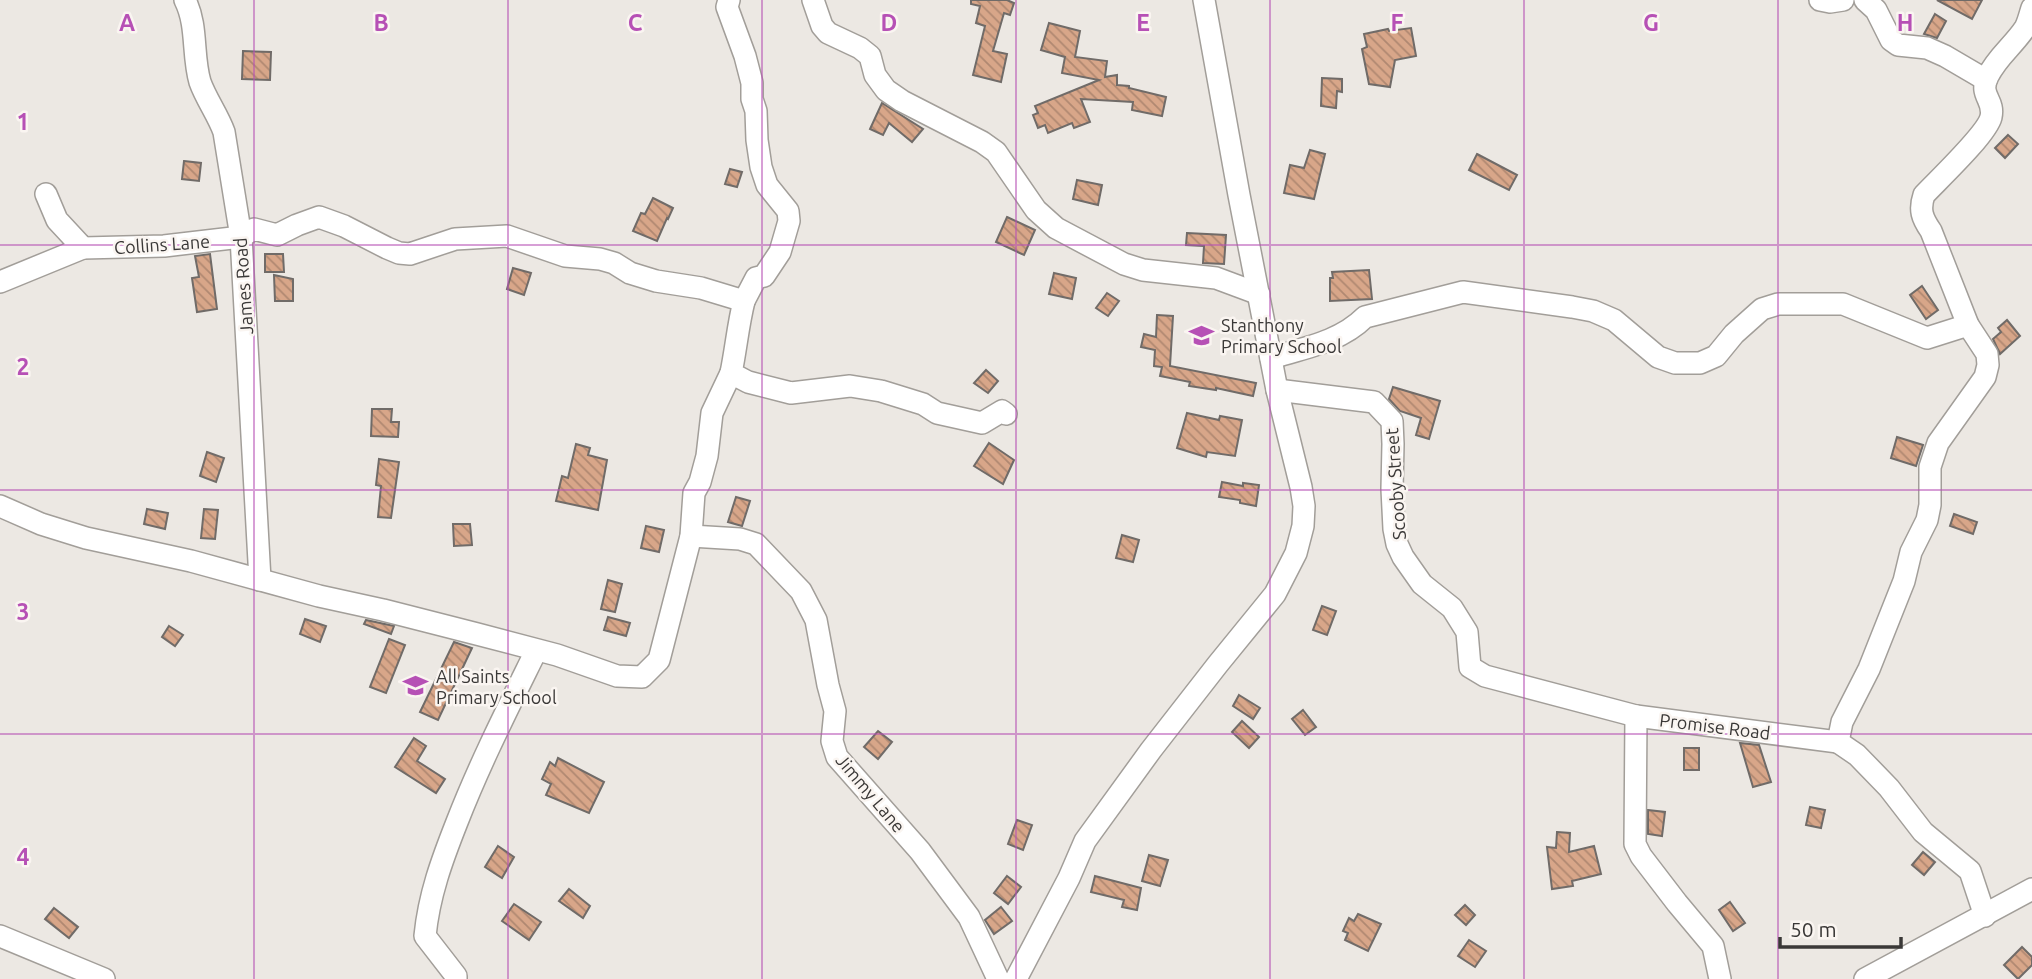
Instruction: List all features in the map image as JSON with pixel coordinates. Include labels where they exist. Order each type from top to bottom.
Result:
[{"type":"street","name":"James Road","points":[[185,0],[195,36],[200,82],[224,132],[241,237],[260,580]]},
{"type":"street","points":[[0,506],[41,524],[86,538],[191,561],[557,655],[617,676],[642,677],[659,660],[691,536],[694,493],[707,456],[712,413],[731,373],[744,301],[756,278],[764,276],[776,260],[789,221],[788,211],[767,185],[761,167],[752,83],[727,7],[729,0]]},
{"type":"street","points":[[813,0],[822,26],[828,33],[860,48],[870,57],[875,75],[886,90],[902,102],[982,142],[996,152],[1036,210],[1056,229],[1125,264],[1143,270],[1216,278],[1259,294]]},
{"type":"street","points":[[1016,979],[1069,878],[1085,841],[1151,750],[1275,594],[1297,553],[1303,526],[1304,506],[1277,390],[1204,0]]},
{"type":"street","points":[[1821,0],[1843,0]]},
{"type":"street","points":[[1865,0],[1876,10],[1891,40],[1898,45],[1927,48],[1986,80]]},
{"type":"street","points":[[1985,916],[1970,871],[1923,832],[1889,788],[1857,755],[1838,741],[1842,722],[1869,669],[1904,581],[1911,552],[1927,520],[1930,505],[1930,467],[1938,443],[1984,377],[1988,365],[1987,354],[1968,324],[1931,231],[1922,219],[1920,206],[1924,195],[1980,134],[1991,118],[1991,106],[1984,91],[1986,80],[1993,66],[2025,27],[2032,8]]},
{"type":"street","points":[[46,194],[57,220],[83,248]]},
{"type":"street","name":"Collins Lane","points":[[0,282],[83,248],[164,246],[241,237],[254,229],[276,235],[319,217],[352,229],[399,253],[410,254],[455,239],[507,236],[565,256],[586,256],[614,263],[630,273],[656,281],[701,288],[744,301]]},
{"type":"street","points":[[1271,358],[1338,337],[1354,328],[1365,317],[1463,292],[1593,311],[1614,320],[1658,357],[1675,363],[1700,363],[1716,356],[1734,334],[1762,309],[1778,304],[1843,304],[1927,338],[1968,324]]},
{"type":"street","points":[[731,373],[748,382],[791,393],[850,386],[881,391],[923,404],[937,413],[969,422],[982,423],[1002,411],[1006,414]]},
{"type":"street","name":"Scooby Street","points":[[1277,390],[1374,402],[1392,421],[1393,502],[1397,544],[1422,584],[1452,608],[1467,632],[1470,667],[1485,676],[1636,716]]},
{"type":"street","name":"Jimmy Lane","points":[[691,536],[740,539],[756,544],[801,591],[816,620],[835,711],[832,741],[837,757],[920,851],[969,917],[998,979]]},
{"type":"street","points":[[456,979],[425,936],[428,906],[448,844],[477,770],[536,651]]},
{"type":"street","name":"Promise Road","points":[[1720,979],[1713,946],[1641,856],[1635,844],[1636,716],[1838,741]]},
{"type":"street","points":[[1865,979],[2032,889]]},
{"type":"street","points":[[0,936],[104,979]]},
{"type":"building","points":[[971,0],[1007,0],[1014,3],[1010,15],[1004,13],[993,51],[1007,54],[1001,82],[973,75],[985,26],[976,23],[980,6],[971,4]]},
{"type":"building","points":[[1937,0],[1982,0],[1972,19]]},
{"type":"building","points":[[1935,14],[1946,21],[1937,38],[1924,34]]},
{"type":"building","points":[[1049,23],[1080,31],[1075,57],[1107,61],[1105,77],[1117,75],[1117,85],[1166,97],[1162,116],[1132,110],[1133,102],[1081,99],[1090,122],[1074,128],[1072,123],[1048,133],[1045,125],[1038,128],[1033,115],[1038,113],[1035,106],[1099,80],[1062,73],[1065,57],[1041,50]]},
{"type":"building","points":[[1411,28],[1416,56],[1395,60],[1390,87],[1369,84],[1362,49],[1367,47],[1364,34]]},
{"type":"building","points":[[243,51],[271,52],[270,80],[242,79]]},
{"type":"building","points":[[1322,78],[1342,79],[1342,92],[1337,91],[1336,108],[1321,106]]},
{"type":"building","points":[[882,103],[923,129],[912,142],[889,123],[883,135],[870,129]]},
{"type":"building","points":[[2008,135],[2018,144],[2005,158],[1995,148]]},
{"type":"building","points":[[1310,150],[1325,154],[1314,199],[1284,193],[1290,165],[1304,168]]},
{"type":"building","points":[[1477,154],[1517,175],[1509,190],[1469,170]]},
{"type":"building","points":[[184,161],[201,163],[199,181],[182,179]]},
{"type":"building","points":[[730,169],[742,172],[737,187],[725,184]]},
{"type":"building","points":[[1077,180],[1102,185],[1098,205],[1073,199]]},
{"type":"building","points":[[653,198],[673,208],[657,241],[633,231],[641,213],[645,214]]},
{"type":"building","points":[[1007,217],[1035,230],[1024,255],[996,242]]},
{"type":"building","points":[[1187,233],[1226,235],[1224,264],[1203,263],[1204,246],[1186,245]]},
{"type":"building","points":[[210,254],[217,309],[197,312],[192,278],[199,277],[195,256]]},
{"type":"building","points":[[265,254],[283,254],[284,272],[265,272]]},
{"type":"building","points":[[513,268],[531,273],[524,295],[507,289]]},
{"type":"building","points":[[1369,270],[1372,299],[1330,301],[1332,272]]},
{"type":"building","points":[[1054,273],[1076,278],[1072,299],[1049,294]]},
{"type":"building","points":[[274,275],[293,279],[293,301],[275,301]]},
{"type":"building","points":[[1922,286],[1938,310],[1926,319],[1910,295]]},
{"type":"building","points":[[1107,293],[1119,301],[1108,316],[1096,308]]},
{"type":"building","points":[[1157,315],[1173,316],[1170,366],[1256,383],[1253,396],[1216,388],[1189,386],[1190,382],[1160,376],[1162,367],[1154,366],[1155,350],[1141,347],[1144,334],[1156,337]]},
{"type":"building","points":[[2007,320],[2020,336],[2000,354],[1993,339],[2001,332],[1998,328]]},
{"type":"building","points":[[986,370],[998,381],[988,393],[974,383]]},
{"type":"building","points":[[1393,387],[1440,401],[1429,439],[1416,435],[1421,418],[1400,411],[1389,399]]},
{"type":"building","points":[[372,409],[392,409],[391,422],[399,422],[398,437],[371,436]]},
{"type":"building","points":[[1187,413],[1219,420],[1220,416],[1242,420],[1235,456],[1207,452],[1206,457],[1177,448]]},
{"type":"building","points":[[1897,437],[1923,445],[1916,466],[1891,458]]},
{"type":"building","points":[[989,443],[1014,460],[1003,484],[974,466]]},
{"type":"building","points":[[576,444],[590,448],[588,455],[607,460],[598,510],[556,501],[562,476],[568,478]]},
{"type":"building","points":[[207,452],[224,458],[216,482],[200,476]]},
{"type":"building","points":[[379,459],[399,462],[391,518],[378,517],[381,486],[376,485]]},
{"type":"building","points":[[1222,482],[1243,486],[1243,483],[1259,485],[1256,506],[1219,497]]},
{"type":"building","points":[[736,497],[750,501],[742,526],[728,522]]},
{"type":"building","points":[[147,509],[168,513],[165,529],[144,524]]},
{"type":"building","points":[[204,509],[218,510],[215,539],[201,538]]},
{"type":"building","points":[[1954,514],[1977,522],[1973,534],[1950,526]]},
{"type":"building","points":[[453,524],[470,524],[472,545],[454,546]]},
{"type":"building","points":[[646,526],[664,530],[659,552],[641,548]]},
{"type":"building","points":[[1122,535],[1139,540],[1133,562],[1116,558]]},
{"type":"building","points":[[608,580],[622,584],[615,612],[601,609]]},
{"type":"building","points":[[1322,606],[1336,611],[1327,635],[1313,630]]},
{"type":"building","points":[[608,617],[630,623],[626,636],[604,630]]},
{"type":"building","points":[[305,619],[326,626],[320,642],[300,634]]},
{"type":"building","points":[[366,620],[394,626],[391,634],[364,624]]},
{"type":"building","points":[[169,626],[183,635],[175,646],[162,637]]},
{"type":"building","points":[[389,639],[405,645],[386,693],[370,687]]},
{"type":"building","points":[[454,642],[472,648],[438,720],[420,712]]},
{"type":"building","points":[[1239,695],[1260,708],[1253,719],[1233,706]]},
{"type":"building","points":[[1303,710],[1316,727],[1305,735],[1292,719]]},
{"type":"building","points":[[1242,721],[1259,737],[1249,748],[1232,732]]},
{"type":"building","points":[[878,731],[892,742],[878,759],[864,747]]},
{"type":"building","points":[[414,738],[426,746],[417,761],[445,779],[436,793],[395,767]]},
{"type":"building","points":[[1740,743],[1759,745],[1771,782],[1753,787]]},
{"type":"building","points":[[1684,748],[1699,748],[1699,770],[1684,770]]},
{"type":"building","points":[[558,758],[604,782],[589,813],[546,795],[551,784],[542,779],[550,762],[555,766]]},
{"type":"building","points":[[1810,807],[1825,810],[1821,828],[1806,825]]},
{"type":"building","points":[[1648,810],[1665,812],[1662,836],[1648,834]]},
{"type":"building","points":[[1017,820],[1032,825],[1023,850],[1008,844]]},
{"type":"building","points":[[1557,832],[1570,833],[1569,852],[1594,846],[1601,874],[1572,881],[1573,886],[1552,889],[1547,847],[1556,848]]},
{"type":"building","points":[[498,846],[514,857],[502,878],[485,867]]},
{"type":"building","points":[[1923,852],[1935,862],[1924,875],[1912,865]]},
{"type":"building","points":[[1149,855],[1168,860],[1160,886],[1142,881]]},
{"type":"building","points":[[1007,876],[1021,887],[1008,904],[994,893]]},
{"type":"building","points":[[1095,876],[1141,888],[1137,910],[1122,907],[1124,900],[1091,892]]},
{"type":"building","points":[[569,889],[590,906],[583,918],[559,901]]},
{"type":"building","points":[[1730,902],[1745,923],[1733,931],[1719,910]]},
{"type":"building","points":[[514,904],[541,922],[529,940],[502,921]]},
{"type":"building","points":[[1465,905],[1475,915],[1466,925],[1455,915]]},
{"type":"building","points":[[1001,907],[1012,921],[994,934],[985,920]]},
{"type":"building","points":[[54,908],[78,927],[69,938],[45,919]]},
{"type":"building","points":[[1358,914],[1381,924],[1368,951],[1345,940],[1348,933],[1343,931],[1349,918],[1354,921]]},
{"type":"building","points":[[1469,940],[1486,951],[1475,967],[1458,956]]},
{"type":"building","points":[[2022,947],[2032,957],[2032,965],[2018,979],[2004,965]]},
{"type":"place","name":"Stanthony Primary School","points":[[1201,335]]},
{"type":"place","name":"All Saints Primary School","points":[[416,686]]}]
